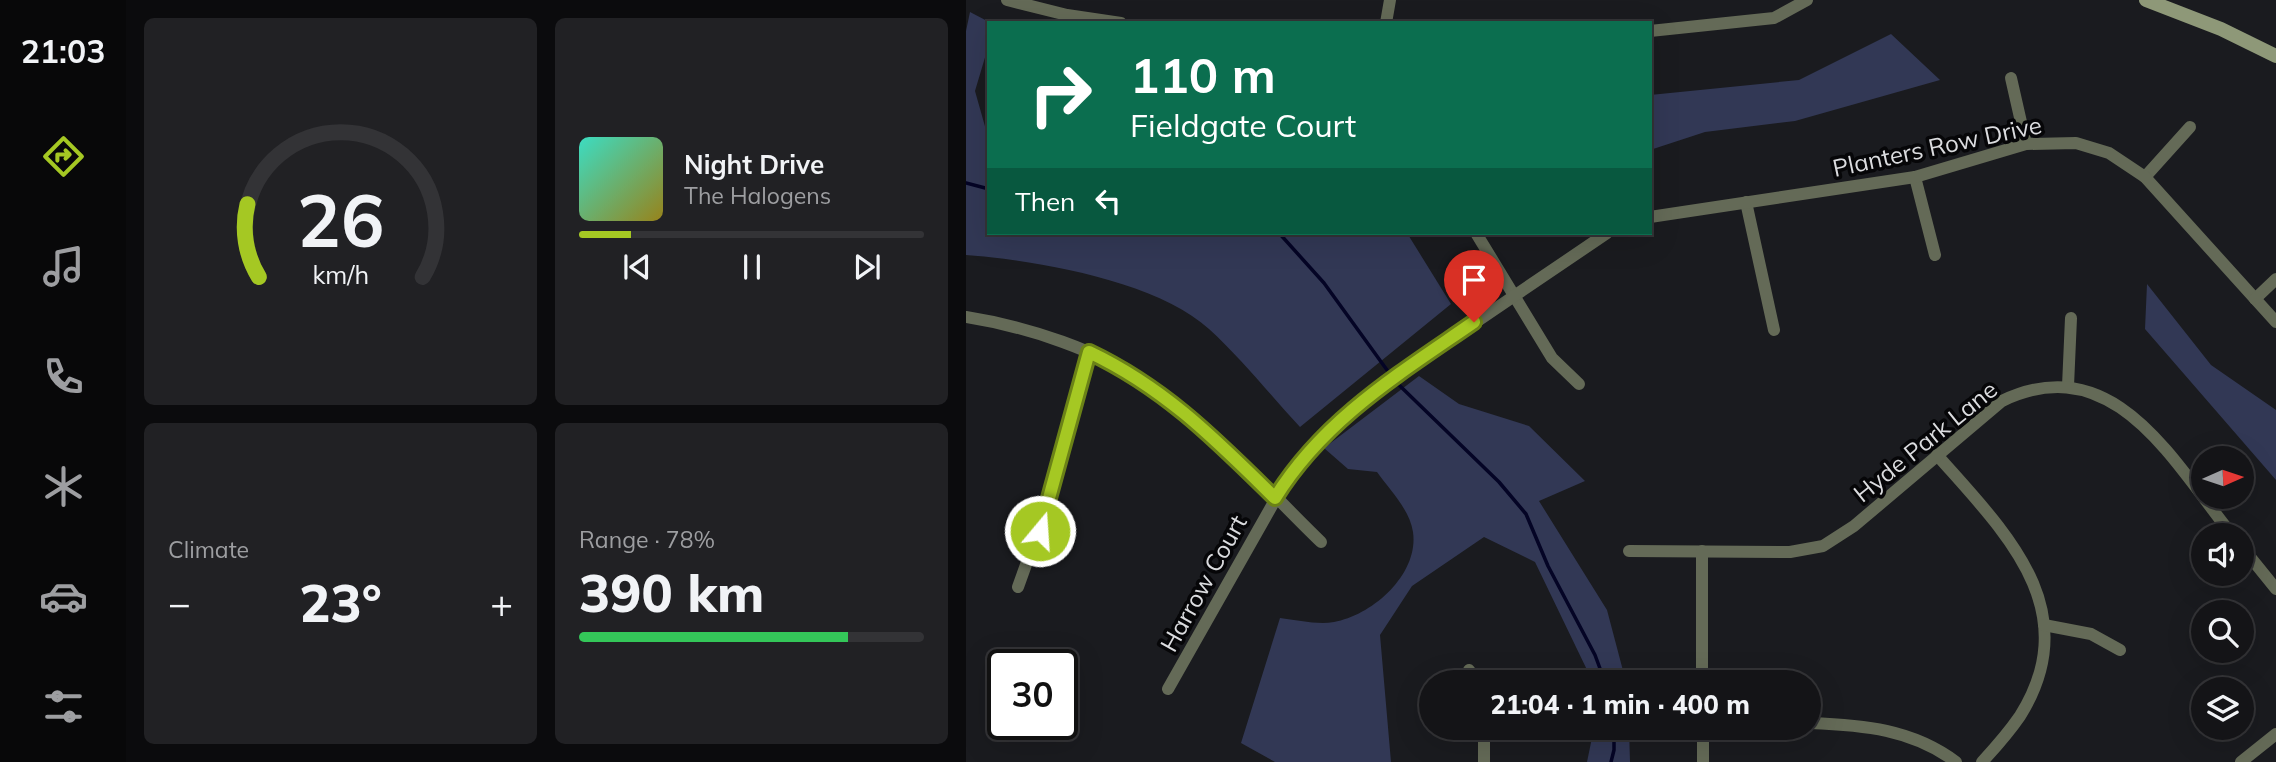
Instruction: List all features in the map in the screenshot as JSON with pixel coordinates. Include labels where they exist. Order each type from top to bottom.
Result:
[{"type":"main road","points":[[2146,0],[2221,29],[2276,56]]},
{"type":"street","points":[[1007,0],[1066,19],[1094,21]]},
{"type":"street","points":[[1066,19],[1070,0]]},
{"type":"street","points":[[1387,21],[1390,0]]},
{"type":"street","points":[[1652,31],[1774,18],[1807,0]]},
{"type":"street","points":[[2011,78],[2026,144]]},
{"type":"street","points":[[2145,177],[2190,127]]},
{"type":"street","name":"Planters Row Drive","points":[[1652,217],[1915,177],[2026,144],[2058,141],[2092,147],[2127,163],[2145,177],[2276,322]]},
{"type":"street","points":[[1915,177],[1935,255]]},
{"type":"street","points":[[1746,202],[1774,330]]},
{"type":"street","points":[[1477,235],[1552,358],[1579,384]]},
{"type":"street","points":[[1275,498],[1302,457],[1343,415],[1514,294],[1604,235]]},
{"type":"street","points":[[2255,299],[2276,279]]},
{"type":"street","points":[[966,317],[1089,352],[1126,371],[1169,399],[1321,542]]},
{"type":"street","points":[[2068,386],[2071,318]]},
{"type":"street","points":[[1018,587],[1051,498],[1089,352]]},
{"type":"street","name":"Hyde Park Lane","points":[[1629,551],[1790,552],[1823,546],[1854,526],[2002,401],[2039,387],[2068,386],[2096,393],[2131,413],[2222,523]]},
{"type":"street","points":[[1937,455],[2018,550],[2039,596],[2044,625],[2041,658],[2031,695],[2018,719],[1982,762]]},
{"type":"street","name":"Harrow Court","points":[[1168,689],[1275,498]]},
{"type":"street","points":[[1702,551],[1702,670]]},
{"type":"street","points":[[2254,562],[2276,589]]},
{"type":"street","points":[[2044,625],[2091,634],[2120,650]]},
{"type":"street","points":[[1821,723],[1846,724],[1895,732],[1930,746],[1956,762]]},
{"type":"street","points":[[2241,762],[2276,734]]},
{"type":"street","points":[[1484,740],[1485,762]]},
{"type":"street","points":[[1703,740],[1703,762]]},
{"type":"shaded area","points":[[970,12],[987,21],[987,51],[975,91],[987,130],[987,235],[1408,235],[1451,304],[1300,427],[1209,329],[1186,312],[1159,298],[1094,276],[1059,268],[966,255],[966,31]]},
{"type":"shaded area","points":[[1891,34],[1940,80],[1795,121],[1705,132],[1652,149],[1652,95],[1799,80]]},
{"type":"shaded area","points":[[2147,284],[2211,365],[2276,410],[2276,480],[2254,455],[2254,446],[2247,446],[2145,329]]},
{"type":"shaded area","points":[[1419,376],[1459,404],[1529,426],[1585,481],[1539,501],[1607,610],[1623,670],[1587,670],[1535,562],[1484,537],[1412,586],[1380,635],[1391,762],[1275,762],[1241,743],[1280,618],[1328,623],[1349,618],[1378,602],[1401,577],[1409,563],[1413,532],[1408,516],[1398,500],[1377,472],[1348,469],[1324,448]]},
{"type":"shaded area","points":[[1592,740],[1629,740],[1630,762],[1587,762]]},
{"type":"waterway","points":[[966,183],[987,188]]},
{"type":"waterway","points":[[1281,235],[1324,283],[1387,370]]},
{"type":"waterway","points":[[1399,385],[1499,482],[1526,514],[1548,566],[1601,670]]},
{"type":"waterway","points":[[1611,762],[1614,740]]},
{"type":"route","points":[[1040,531],[1089,352],[1152,386],[1169,399],[1275,498],[1302,457],[1343,415],[1474,322]]}]
